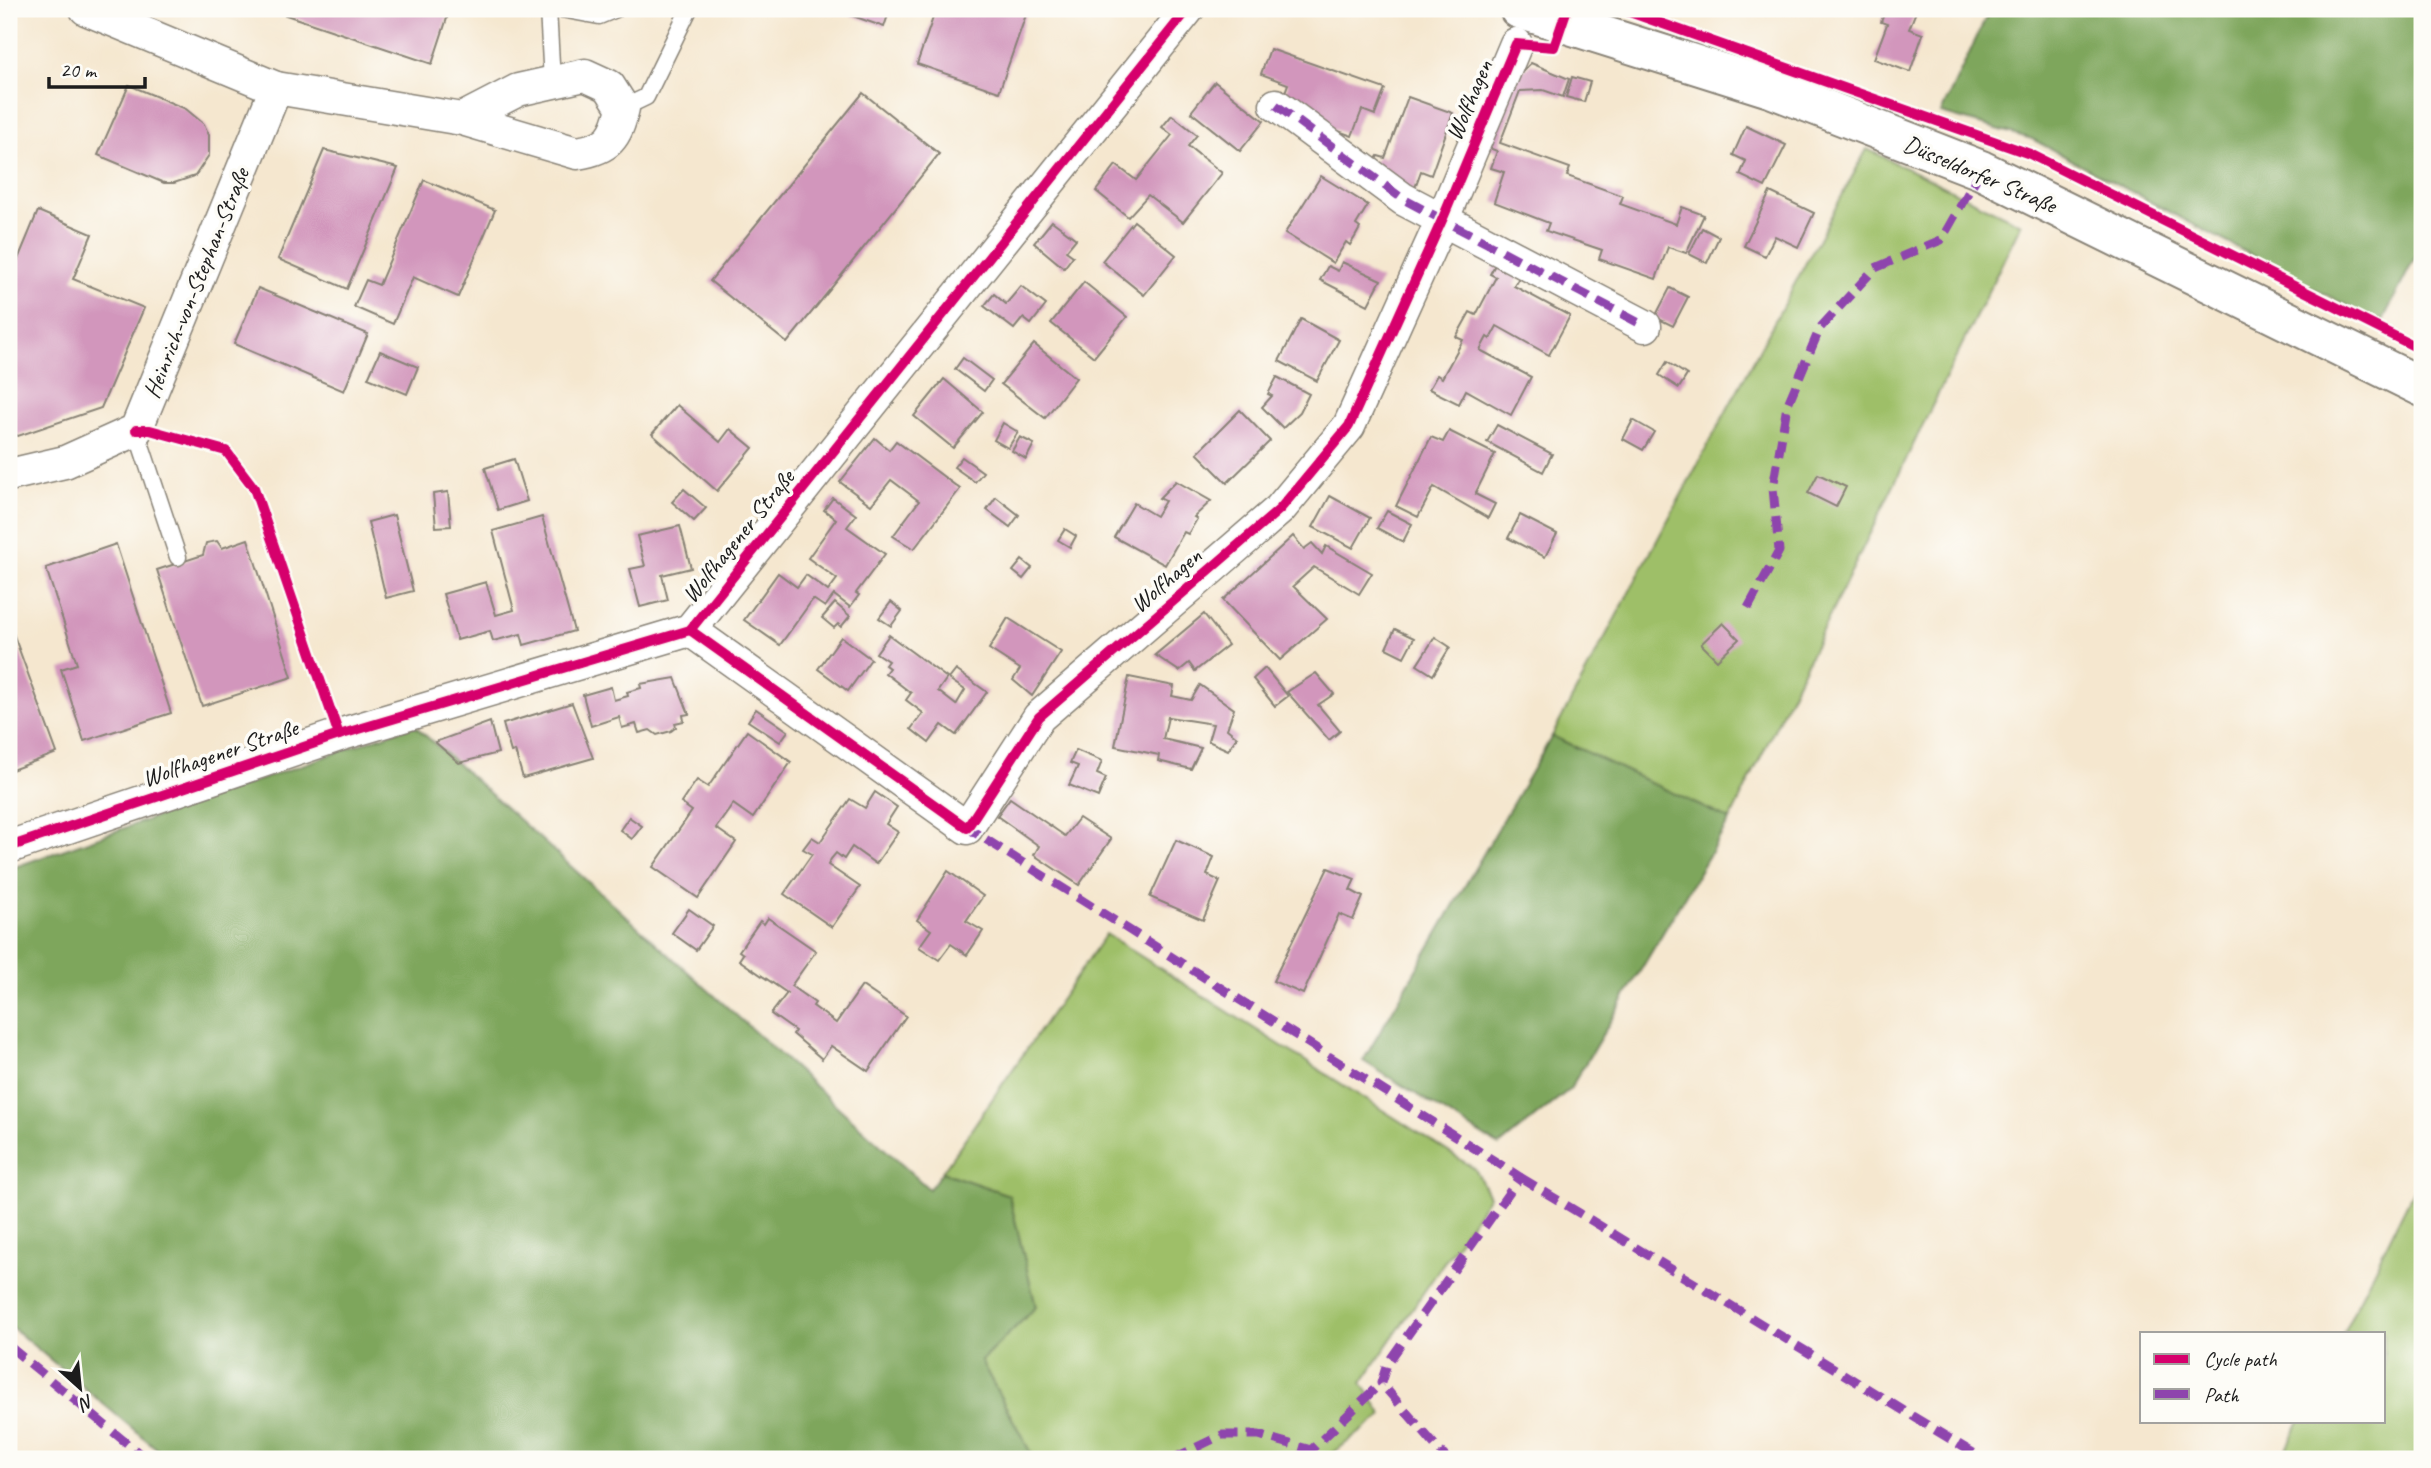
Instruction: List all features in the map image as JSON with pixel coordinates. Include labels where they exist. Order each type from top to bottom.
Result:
[{"type":"main road","name":"Düsseldorfer Straße","points":[[1517,26],[1773,89],[1981,170],[2422,387]]},
{"type":"street","points":[[86,9],[276,88],[462,119],[577,153],[597,150],[617,134],[623,108],[609,86],[585,75],[518,90],[462,119]]},
{"type":"street","name":"Wolfhagener Straße","points":[[9,847],[339,735],[690,630],[1188,9]]},
{"type":"street","name":"Wolfhagen","points":[[690,630],[967,828],[1039,717],[1280,509],[1349,426],[1443,218],[1517,26]]},
{"type":"street","name":"Heinrich-von-Stephan-Straße","points":[[9,475],[65,462],[136,430],[276,88]]},
{"type":"street","points":[[1276,105],[1403,200],[1443,218],[1645,326]]},
{"type":"lane","points":[[548,9],[552,82]]},
{"type":"lane","points":[[562,9],[599,16],[616,9]]},
{"type":"lane","points":[[623,108],[646,97],[689,9]]},
{"type":"lane","points":[[136,430],[178,557]]},
{"type":"green space","points":[[1990,9],[2422,9],[2422,244],[2381,324],[2032,139],[1941,113]]},
{"type":"green space","points":[[1867,149],[2021,224],[1730,820],[1552,736]]},
{"type":"green space","points":[[414,725],[929,1189],[942,1172],[1009,1195],[1036,1307],[981,1361],[1034,1459],[169,1459],[9,1325],[9,869]]},
{"type":"green space","points":[[1552,736],[1730,820],[1570,1089],[1499,1146],[1363,1061]]},
{"type":"green space","points":[[1106,934],[1475,1169],[1489,1196],[1362,1383],[1383,1415],[1325,1459],[1034,1459],[981,1361],[1036,1307],[1009,1195],[942,1172]]},
{"type":"green space","points":[[2422,1173],[2422,1459],[2281,1459],[2300,1422],[2386,1422],[2386,1332],[2343,1332]]},
{"type":"building","points":[[268,9],[450,9],[432,64]]},
{"type":"building","points":[[833,9],[890,9],[884,27]]},
{"type":"building","points":[[936,9],[1028,9],[999,92],[917,64]]},
{"type":"building","points":[[1886,9],[1917,9],[1909,29],[1923,34],[1910,72],[1874,59],[1887,24],[1881,22]]},
{"type":"building","points":[[1270,49],[1385,89],[1375,115],[1362,110],[1352,136],[1322,125],[1324,121],[1309,115],[1310,110],[1284,95],[1288,84],[1261,74]]},
{"type":"building","points":[[1531,63],[1569,79],[1563,97],[1543,90],[1520,91],[1500,143],[1570,168],[1567,176],[1623,196],[1620,204],[1676,224],[1682,207],[1704,215],[1686,253],[1668,247],[1656,279],[1599,259],[1602,250],[1546,231],[1549,223],[1494,202],[1504,172],[1491,168],[1497,151],[1484,146],[1509,85]]},
{"type":"building","points":[[1572,77],[1590,82],[1584,102],[1566,97]]},
{"type":"building","points":[[1215,82],[1264,121],[1240,151],[1191,112]]},
{"type":"building","points":[[129,85],[186,109],[204,124],[209,135],[209,155],[195,176],[174,183],[164,183],[98,155]]},
{"type":"building","points":[[863,93],[939,154],[787,343],[710,281]]},
{"type":"building","points":[[1408,97],[1453,113],[1431,175],[1421,171],[1413,193],[1372,165],[1378,156],[1385,158]]},
{"type":"building","points":[[1172,115],[1197,135],[1188,146],[1222,173],[1183,222],[1148,195],[1128,217],[1096,191],[1116,165],[1136,180],[1172,135],[1162,127]]},
{"type":"building","points":[[1746,126],[1786,145],[1765,187],[1740,175],[1746,161],[1733,155]]},
{"type":"building","points":[[324,150],[398,168],[347,289],[278,259]]},
{"type":"building","points":[[1321,176],[1368,205],[1356,225],[1360,228],[1355,237],[1350,245],[1346,242],[1333,263],[1285,233]]},
{"type":"building","points":[[424,180],[495,210],[458,297],[413,277],[393,324],[354,307],[366,280],[379,285]]},
{"type":"building","points":[[1770,192],[1814,213],[1798,247],[1775,236],[1765,256],[1744,246]]},
{"type":"building","points":[[38,211],[92,234],[73,279],[144,308],[101,408],[18,436],[9,432],[9,387],[12,379],[9,378],[9,281]]},
{"type":"building","points":[[1052,221],[1076,239],[1066,251],[1073,256],[1064,268],[1034,243]]},
{"type":"building","points":[[1134,221],[1176,255],[1144,295],[1102,261]]},
{"type":"building","points":[[1702,228],[1719,237],[1707,263],[1689,254]]},
{"type":"building","points":[[1497,261],[1521,274],[1514,286],[1570,316],[1549,355],[1497,326],[1490,339],[1487,337],[1480,350],[1531,377],[1511,415],[1466,390],[1459,404],[1429,389],[1437,375],[1442,378],[1463,340],[1456,337],[1470,312],[1476,315],[1496,277],[1490,274]]},
{"type":"building","points":[[1342,262],[1381,280],[1368,305],[1320,280],[1328,266],[1338,271]]},
{"type":"building","points":[[1084,282],[1127,317],[1094,357],[1051,323]]},
{"type":"building","points":[[1021,286],[1046,305],[1031,324],[1023,318],[1014,329],[984,306],[994,294],[1006,304]]},
{"type":"building","points":[[258,288],[368,334],[344,391],[234,344]]},
{"type":"building","points":[[1670,288],[1688,297],[1673,326],[1655,317]]},
{"type":"building","points":[[1301,319],[1339,340],[1317,381],[1279,361]]},
{"type":"building","points":[[1034,344],[1076,378],[1045,418],[1001,384]]},
{"type":"building","points":[[380,351],[418,367],[407,394],[368,378]]},
{"type":"building","points":[[963,358],[992,380],[984,391],[955,369]]},
{"type":"building","points":[[1667,362],[1687,375],[1679,388],[1659,375]]},
{"type":"building","points":[[1277,377],[1309,394],[1300,412],[1283,428],[1262,407],[1272,396],[1268,394]]},
{"type":"building","points":[[944,379],[983,412],[953,448],[914,416]]},
{"type":"building","points":[[677,405],[720,442],[730,429],[753,448],[717,491],[652,434]]},
{"type":"building","points":[[1240,410],[1270,441],[1227,483],[1197,453]]},
{"type":"building","points":[[1633,420],[1654,432],[1643,450],[1623,439]]},
{"type":"building","points":[[1003,423],[1018,432],[1008,448],[994,440]]},
{"type":"building","points":[[1497,425],[1552,454],[1543,472],[1487,442]]},
{"type":"building","points":[[1449,431],[1495,454],[1475,494],[1495,504],[1488,518],[1434,487],[1418,517],[1396,506],[1431,437],[1443,442]]},
{"type":"building","points":[[1020,437],[1034,444],[1026,459],[1012,451]]},
{"type":"building","points":[[875,438],[889,450],[896,441],[960,489],[914,549],[893,536],[919,501],[891,480],[871,505],[840,482]]},
{"type":"building","points":[[962,457],[983,472],[975,482],[954,467]]},
{"type":"building","points":[[514,459],[527,501],[498,510],[485,468]]},
{"type":"building","points":[[1818,474],[1846,487],[1836,507],[1808,493]]},
{"type":"building","points":[[1176,481],[1211,501],[1194,517],[1197,519],[1188,534],[1184,532],[1165,565],[1114,537],[1134,503],[1156,516],[1165,501],[1159,498]]},
{"type":"building","points":[[684,489],[706,508],[694,521],[672,502]]},
{"type":"building","points":[[448,492],[451,526],[436,527],[433,494]]},
{"type":"building","points":[[1330,496],[1370,518],[1353,548],[1313,527]]},
{"type":"building","points":[[996,497],[1019,515],[1010,527],[987,510]]},
{"type":"building","points":[[833,498],[856,515],[847,527],[885,554],[856,593],[859,595],[850,607],[834,595],[825,607],[813,599],[780,645],[744,620],[778,573],[797,587],[806,575],[828,591],[837,579],[808,558],[836,519],[824,510]]},
{"type":"building","points":[[1387,511],[1412,524],[1403,542],[1377,528]]},
{"type":"building","points":[[394,515],[413,591],[386,598],[368,522]]},
{"type":"building","points":[[1520,515],[1557,534],[1545,557],[1508,538]]},
{"type":"building","points":[[542,517],[574,631],[524,645],[521,634],[493,641],[490,631],[457,640],[443,594],[486,582],[496,615],[514,610],[493,531]]},
{"type":"building","points":[[680,526],[691,568],[662,575],[668,600],[640,607],[630,569],[645,566],[637,536]]},
{"type":"building","points":[[1065,529],[1076,536],[1070,547],[1058,540]]},
{"type":"building","points":[[1293,536],[1304,549],[1312,543],[1322,554],[1326,546],[1372,573],[1359,594],[1314,567],[1293,586],[1327,619],[1280,660],[1223,600]]},
{"type":"building","points":[[248,539],[292,677],[202,706],[157,570],[203,555],[206,543],[217,541],[222,548]]},
{"type":"building","points":[[116,544],[171,713],[84,741],[61,669],[77,664],[46,568]]},
{"type":"building","points":[[1022,560],[1032,568],[1023,579],[1013,571]]},
{"type":"building","points":[[891,602],[902,611],[891,626],[879,618]]},
{"type":"building","points":[[835,603],[850,616],[841,627],[838,624],[834,628],[822,618]]},
{"type":"building","points":[[1204,614],[1228,645],[1195,671],[1189,663],[1179,671],[1155,655]]},
{"type":"building","points":[[1008,618],[1061,652],[1032,696],[1013,680],[1020,669],[989,649]]},
{"type":"building","points":[[9,622],[57,753],[9,771]]},
{"type":"building","points":[[1723,623],[1739,639],[1717,660],[1701,644]]},
{"type":"building","points":[[1395,629],[1414,638],[1404,657],[1386,648]]},
{"type":"building","points":[[889,635],[947,678],[938,691],[956,705],[965,690],[949,679],[956,670],[987,692],[956,735],[942,725],[929,743],[911,729],[923,713],[906,700],[911,693],[885,673],[889,668],[885,665],[888,661],[876,653]]},
{"type":"building","points":[[841,637],[871,659],[848,691],[818,669]]},
{"type":"building","points":[[1435,637],[1450,647],[1433,675],[1417,665]]},
{"type":"building","points":[[1265,668],[1288,696],[1275,706],[1253,679]]},
{"type":"building","points":[[1316,673],[1334,694],[1318,705],[1340,731],[1329,740],[1287,692]]},
{"type":"building","points":[[1129,677],[1174,686],[1172,696],[1191,700],[1200,685],[1234,709],[1227,729],[1237,737],[1228,750],[1208,741],[1213,724],[1168,717],[1163,739],[1201,748],[1191,769],[1158,761],[1159,755],[1115,746]]},
{"type":"building","points":[[675,678],[689,714],[683,715],[684,721],[675,723],[676,727],[671,731],[657,735],[650,730],[639,733],[636,724],[622,728],[619,717],[591,726],[583,695],[611,687],[614,700],[641,688],[640,684]]},
{"type":"building","points":[[572,703],[593,758],[523,778],[515,751],[511,752],[503,724]]},
{"type":"building","points":[[756,709],[788,731],[780,742],[748,721]]},
{"type":"building","points":[[490,722],[498,753],[459,763],[435,742]]},
{"type":"building","points":[[747,731],[791,762],[753,818],[733,804],[716,828],[736,842],[698,898],[653,867],[692,811],[681,803],[689,791],[697,780],[708,787]]},
{"type":"building","points":[[1076,750],[1102,761],[1097,774],[1106,778],[1098,797],[1069,785],[1078,766],[1070,763]]},
{"type":"building","points":[[875,792],[897,807],[886,824],[898,832],[876,864],[852,847],[844,859],[836,853],[831,859],[828,865],[860,887],[832,927],[784,894],[812,854],[803,849],[812,837],[820,842],[850,799],[865,808]]},
{"type":"building","points":[[1010,798],[1065,836],[1079,818],[1111,839],[1079,885],[1034,855],[1039,846],[997,816]]},
{"type":"building","points":[[629,817],[642,826],[632,839],[620,830]]},
{"type":"building","points":[[1176,840],[1214,857],[1207,875],[1220,881],[1203,920],[1150,897]]},
{"type":"building","points":[[1328,868],[1355,879],[1350,890],[1363,897],[1353,920],[1339,914],[1303,994],[1273,981]]},
{"type":"building","points":[[948,871],[983,896],[966,921],[983,931],[967,955],[951,944],[939,960],[919,947],[931,930],[917,920]]},
{"type":"building","points":[[689,909],[713,926],[696,950],[672,933]]},
{"type":"building","points":[[768,918],[816,951],[791,986],[815,1003],[813,1006],[836,1023],[862,986],[906,1016],[868,1071],[831,1046],[822,1059],[793,1034],[795,1031],[771,1014],[787,993],[739,960],[743,954],[739,951],[760,921],[764,924]]},
{"type":"marked path","points":[[1276,105],[1403,199],[1645,326]]},
{"type":"marked path","points":[[1748,608],[1779,551],[1773,488],[1787,406],[1820,328],[1875,268],[1941,240],[1981,170]]},
{"type":"marked path","points":[[963,825],[1520,1177],[1387,1364],[1381,1383],[1447,1459]]},
{"type":"marked path","points":[[1520,1177],[1983,1459]]},
{"type":"marked path","points":[[9,1346],[146,1459]]},
{"type":"marked path","points":[[1172,1459],[1222,1435],[1259,1435],[1311,1450],[1381,1383]]},
{"type":"cycle path","points":[[9,847],[339,735],[690,630],[1188,9]]},
{"type":"cycle path","points":[[690,630],[967,828],[1039,717],[1280,509],[1349,426],[1443,218],[1516,44],[1554,47],[1567,9]]},
{"type":"cycle path","points":[[1621,9],[2030,154],[2422,350]]},
{"type":"cycle path","points":[[136,430],[150,430],[226,451],[254,488],[339,735]]}]
